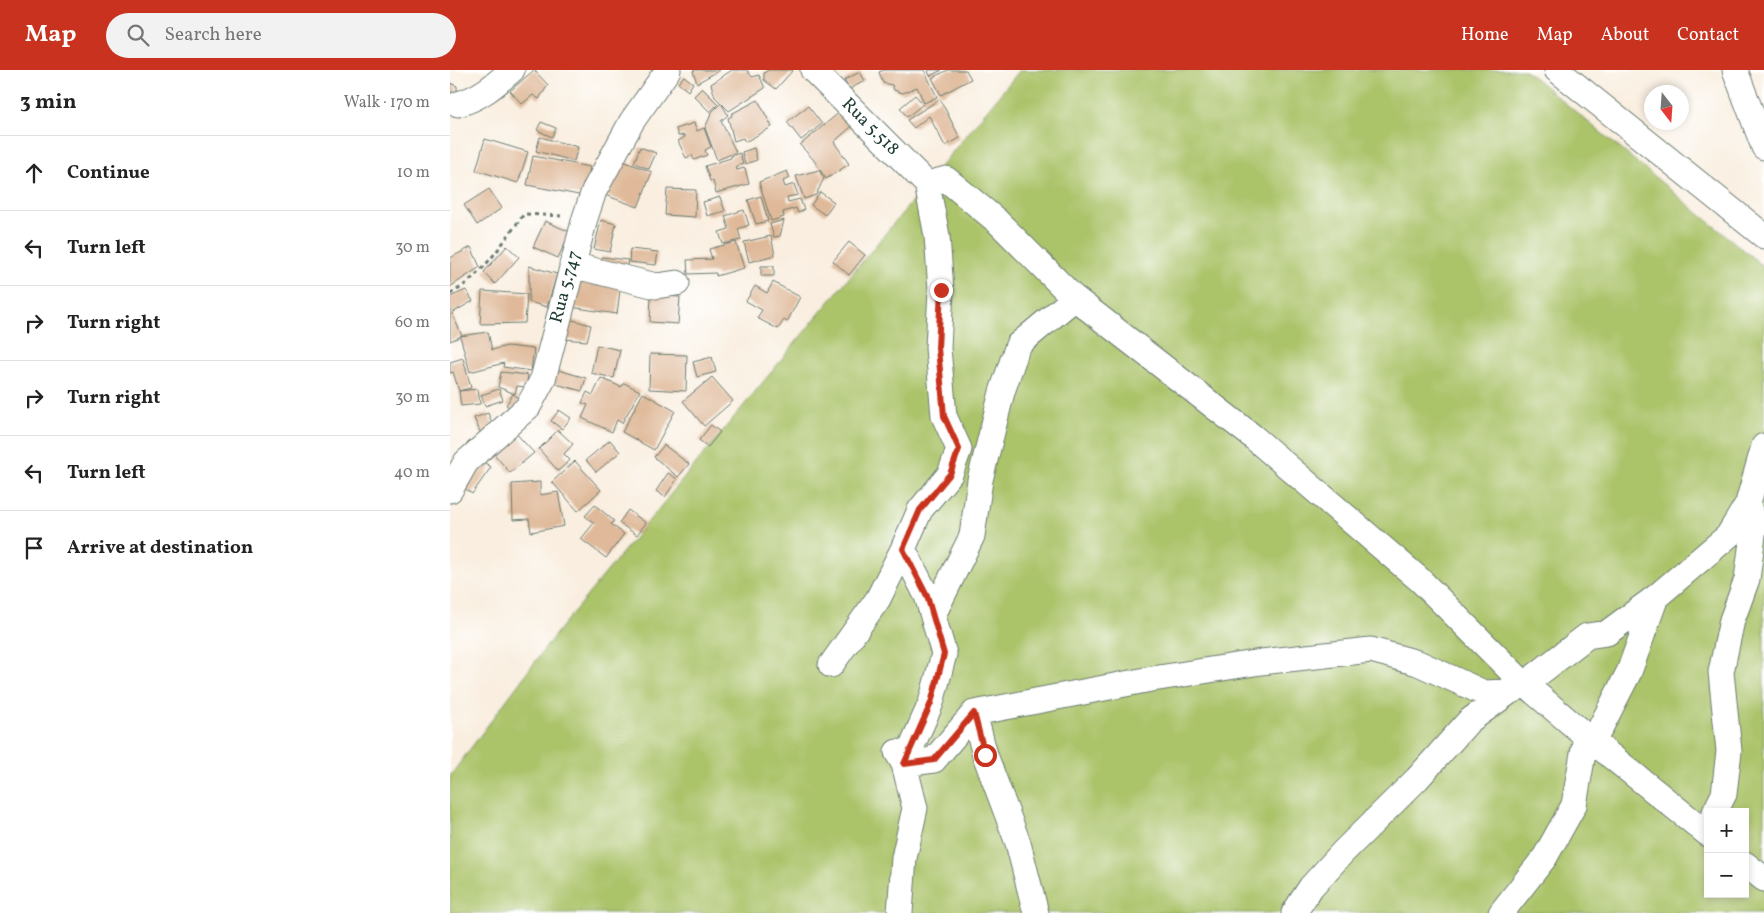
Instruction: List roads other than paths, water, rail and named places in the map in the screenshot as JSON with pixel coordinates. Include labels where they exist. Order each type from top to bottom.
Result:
[{"type":"street","points":[[458,104],[486,92],[512,70]]},
{"type":"street","name":"Rua 5.747","points":[[450,490],[466,462],[528,407],[543,379],[572,265],[594,191],[632,121],[668,70]]},
{"type":"street","points":[[1557,70],[1764,236]]},
{"type":"street","points":[[1735,70],[1764,147]]},
{"type":"street","name":"Rua 5.518","points":[[828,74],[927,184]]},
{"type":"street","points":[[831,665],[878,599],[920,510],[950,474],[959,449],[944,416],[938,348],[941,290],[937,236],[927,184],[946,179],[997,221],[1072,296],[1252,436],[1420,580],[1517,688],[1589,739],[1704,831]]},
{"type":"street","points":[[572,265],[656,286],[677,283]]},
{"type":"street","points":[[933,615],[972,536],[980,480],[1002,392],[1018,345],[1065,306],[1072,296]]},
{"type":"street","points":[[1294,913],[1311,887],[1343,852],[1417,779],[1469,720],[1517,688],[1587,636],[1607,633],[1656,598],[1728,536],[1748,503],[1764,446]]},
{"type":"street","points":[[1718,808],[1724,794],[1729,751],[1721,672],[1732,620],[1747,579],[1754,528],[1748,503]]},
{"type":"street","points":[[900,913],[904,858],[915,808],[900,758],[931,703],[944,654],[927,596],[903,549]]},
{"type":"street","points":[[1501,913],[1546,858],[1574,805],[1589,739],[1629,672],[1656,598]]},
{"type":"street","points":[[900,758],[934,760],[974,713],[1146,680],[1261,662],[1372,650],[1418,663],[1484,693],[1517,688]]},
{"type":"street","points":[[974,713],[985,755],[1018,843],[1036,913]]},
{"type":"street","points":[[1749,862],[1764,864]]},
{"type":"street","points":[[1749,866],[1764,879]]}]
